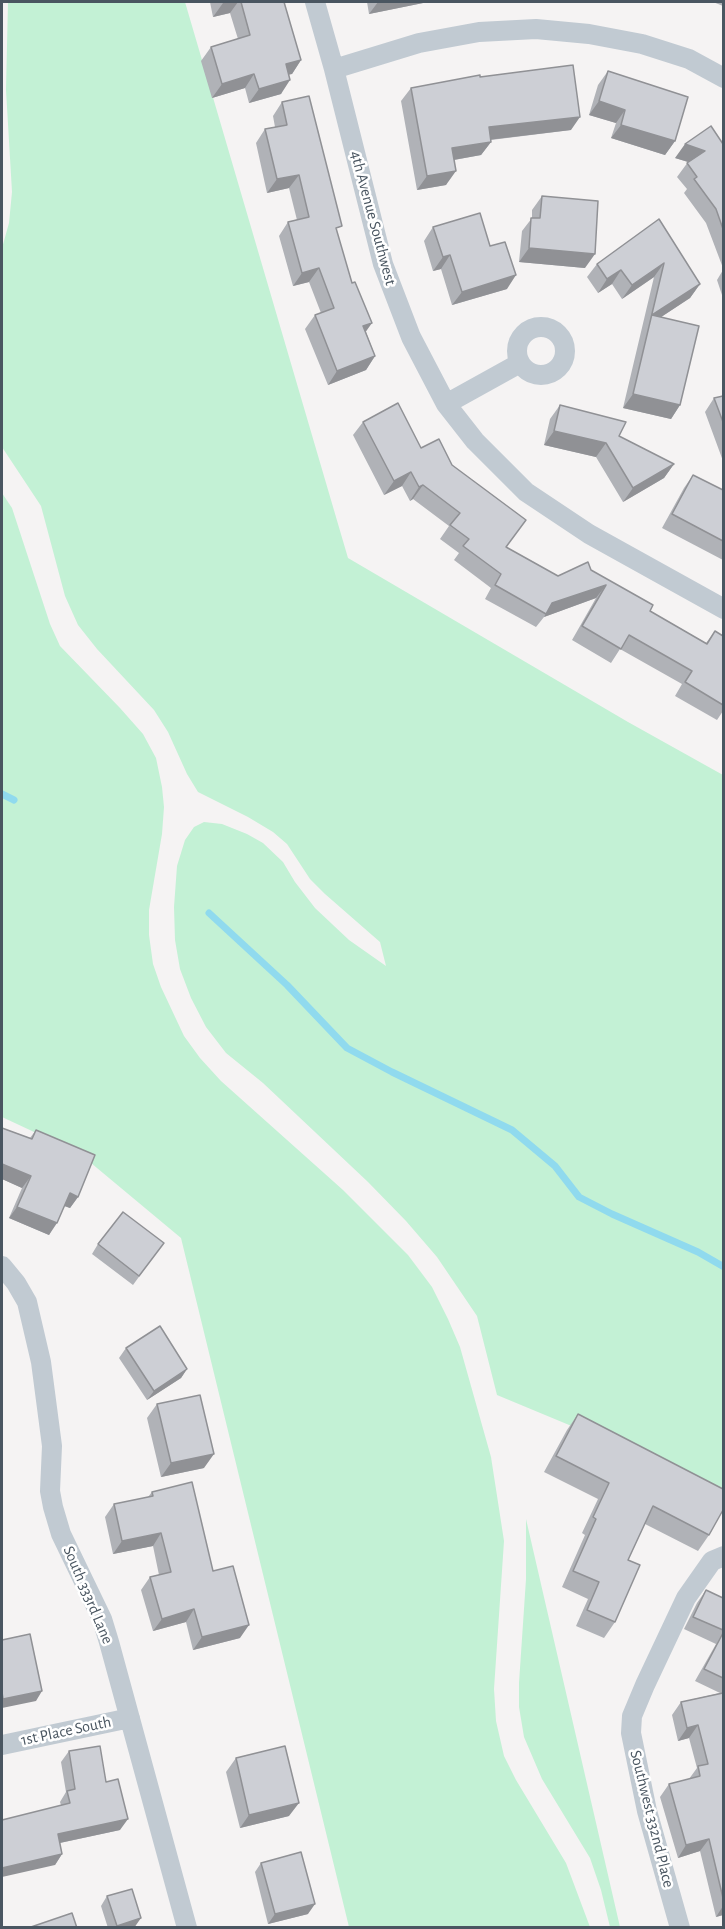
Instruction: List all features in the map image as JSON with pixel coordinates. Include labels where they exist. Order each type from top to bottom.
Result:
[{"type":"street","name":"4th Avenue Southwest","points":[[315,2],[383,264],[411,337],[446,404],[475,441],[526,492],[589,534],[723,609]]},
{"type":"street","points":[[334,69],[419,43],[479,32],[536,30],[589,34],[642,44],[689,59],[723,78]]},
{"type":"street","points":[[446,404],[520,363]]},
{"type":"street","name":"South 333rd Lane","points":[[2,1266],[16,1283],[27,1302],[41,1362],[51,1437],[52,1507],[61,1534],[102,1619],[187,1928]]},
{"type":"street","name":"Southwest 332nd Place","points":[[680,1928],[647,1811],[631,1733],[632,1716],[686,1598],[712,1562],[723,1556]]},
{"type":"street","name":"1st Place South","points":[[2,1744],[130,1718]]},
{"type":"green space","points":[[8,2],[185,2],[348,558],[723,775],[723,1489],[497,1395],[477,1316],[437,1257],[368,1182],[263,1083],[226,1053],[206,1027],[191,998],[180,969],[175,940],[174,907],[177,866],[185,840],[194,827],[204,822],[222,824],[263,843],[283,862],[315,908],[349,940],[386,966],[380,942],[310,879],[287,844],[273,832],[248,817],[198,792],[168,732],[154,710],[97,649],[78,625],[65,596],[41,506],[2,447],[2,248],[9,223],[12,192],[6,90]]},
{"type":"green space","points":[[2,493],[12,508],[50,624],[60,646],[143,734],[156,758],[164,807],[162,834],[149,910],[149,935],[153,964],[184,1036],[221,1081],[343,1190],[408,1255],[432,1287],[460,1347],[491,1457],[504,1541],[494,1689],[496,1721],[504,1756],[566,1863],[590,1927],[349,1927],[181,1238],[79,1153],[2,1117]]},
{"type":"green space","points":[[526,1519],[620,1927],[610,1927],[590,1858],[542,1779],[524,1737],[519,1707],[519,1683],[526,1579]]},
{"type":"building","points":[[241,2],[284,2],[301,60],[286,64],[290,80],[259,89],[254,74],[222,84],[211,47],[250,35]]},
{"type":"building","points":[[573,65],[580,117],[489,127],[491,142],[452,148],[456,171],[427,176],[411,88],[480,75],[480,77]]},
{"type":"building","points":[[608,71],[688,97],[675,141],[621,125],[625,110],[599,101]]},
{"type":"building","points":[[309,96],[342,226],[336,228],[352,283],[355,282],[372,323],[363,326],[375,356],[337,371],[315,315],[334,308],[319,268],[302,273],[288,222],[309,217],[299,175],[277,179],[265,129],[287,125],[282,102]]},
{"type":"building","points":[[711,126],[723,144],[723,229],[716,209],[694,179],[697,177],[687,163],[705,151],[685,144]]},
{"type":"building","points":[[542,196],[598,201],[595,254],[529,248],[531,218],[540,218]]},
{"type":"building","points":[[480,213],[490,246],[505,242],[516,275],[462,292],[450,255],[443,257],[433,227]]},
{"type":"building","points":[[659,219],[700,284],[652,315],[699,326],[680,405],[633,394],[664,263],[632,285],[621,270],[607,279],[597,264]]},
{"type":"building","points":[[723,396],[723,422],[714,398]]},
{"type":"building","points":[[398,403],[421,448],[439,439],[452,465],[526,520],[506,547],[558,576],[588,562],[591,570],[653,605],[650,611],[707,644],[715,631],[723,636],[723,705],[685,682],[692,671],[629,635],[621,649],[582,626],[606,585],[552,603],[546,614],[495,585],[501,574],[463,546],[469,539],[450,525],[460,513],[423,485],[419,487],[411,472],[394,481],[363,422]]},
{"type":"building","points":[[560,405],[626,422],[619,436],[674,464],[633,488],[606,443],[554,431]]},
{"type":"building","points":[[693,475],[723,490],[723,541],[672,514]]},
{"type":"building","points":[[2,1128],[32,1139],[36,1130],[95,1155],[78,1197],[70,1193],[57,1223],[17,1207],[31,1176],[2,1164]]},
{"type":"building","points":[[123,1212],[164,1243],[139,1276],[98,1244]]},
{"type":"building","points":[[160,1326],[187,1369],[154,1391],[126,1348]]},
{"type":"building","points":[[200,1395],[214,1454],[171,1463],[157,1404]]},
{"type":"building","points":[[578,1414],[723,1489],[723,1510],[709,1535],[653,1506],[628,1560],[640,1565],[615,1622],[587,1610],[599,1582],[573,1571],[596,1519],[593,1517],[609,1483],[556,1456]]},
{"type":"building","points":[[192,1482],[213,1571],[233,1566],[249,1625],[202,1637],[194,1609],[162,1619],[150,1577],[171,1572],[161,1533],[122,1541],[114,1504],[153,1496],[152,1492]]},
{"type":"building","points":[[706,1590],[723,1598],[723,1630],[693,1617]]},
{"type":"building","points":[[723,1633],[723,1678],[704,1669]]},
{"type":"building","points":[[30,1634],[42,1691],[3,1699],[2,1640]]},
{"type":"building","points":[[723,1693],[723,1898],[709,1839],[686,1845],[669,1784],[700,1776],[698,1766],[708,1764],[698,1725],[687,1728],[681,1702]]},
{"type":"building","points":[[100,1746],[106,1782],[118,1779],[128,1819],[58,1834],[62,1854],[2,1868],[2,1820],[70,1803],[67,1791],[75,1789],[69,1751]]},
{"type":"building","points":[[285,1746],[299,1803],[249,1815],[236,1758]]},
{"type":"building","points":[[301,1852],[315,1904],[275,1914],[261,1863]]},
{"type":"building","points":[[132,1889],[141,1918],[117,1926],[107,1896]]},
{"type":"building","points":[[72,1913],[77,1928],[28,1928]]},
{"type":"waterway","points":[[2,794],[14,800]]},
{"type":"waterway","points":[[209,913],[287,985],[347,1048],[512,1130],[555,1166],[579,1197],[698,1252],[724,1267]]}]
